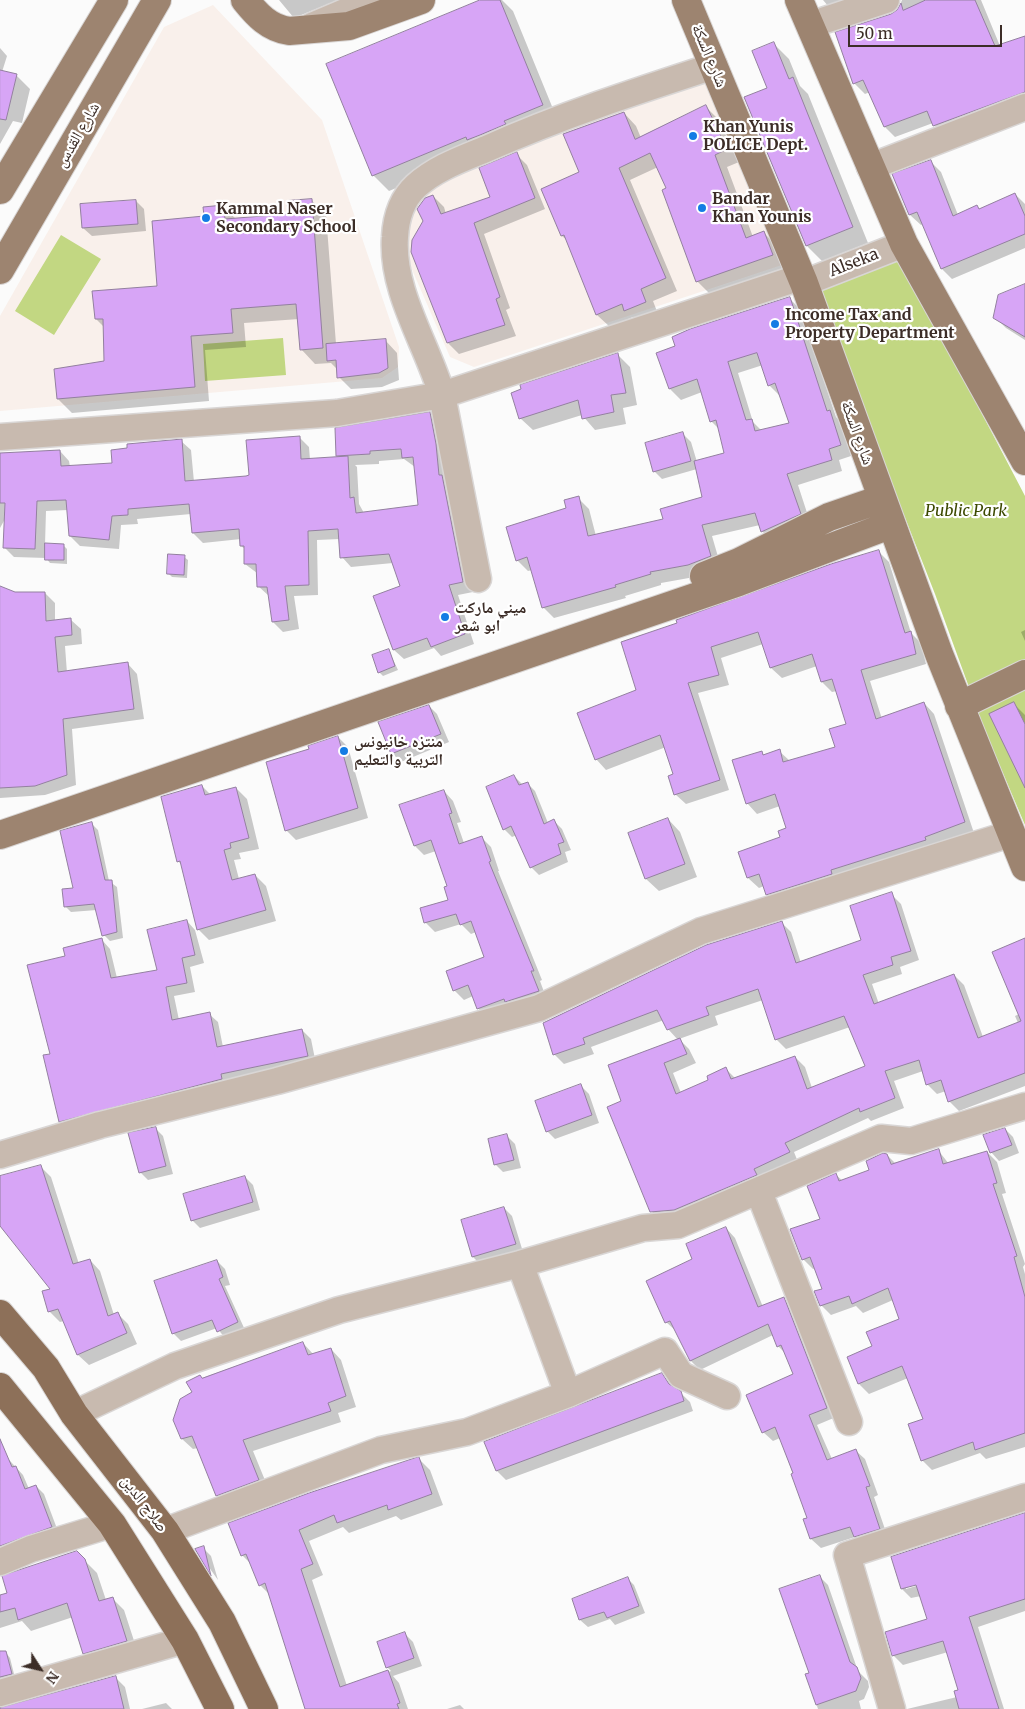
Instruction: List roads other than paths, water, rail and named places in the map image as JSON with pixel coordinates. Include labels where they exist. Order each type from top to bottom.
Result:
[{"type":"highway","name":"صلاح الدين","points":[[0,1314],[46,1368],[74,1414],[165,1531],[222,1622],[264,1709]]},
{"type":"highway","points":[[2,1392],[112,1524],[185,1640],[220,1709]]},
{"type":"main road","points":[[1,185],[114,0]]},
{"type":"main road","points":[[245,0],[257,15],[274,27],[289,31],[349,26],[421,0]]},
{"type":"main road","name":"شارع السكة","points":[[686,0],[803,280],[890,525],[959,706],[1025,867]]},
{"type":"main road","points":[[799,0],[904,244],[1025,461]]},
{"type":"main road","name":"شارع القدس","points":[[0,270],[157,1]]},
{"type":"main road","points":[[0,820],[591,620],[738,562],[829,517],[881,499]]},
{"type":"main road","points":[[0,835],[739,582],[890,525]]},
{"type":"main road","points":[[959,706],[1025,674]]},
{"type":"street","points":[[302,31],[374,0]]},
{"type":"street","points":[[810,25],[886,0]]},
{"type":"street","points":[[478,578],[442,395],[434,367],[407,303],[397,268],[396,223],[402,204],[415,187],[433,172],[533,128],[714,66]]},
{"type":"street","points":[[870,166],[1025,107]]},
{"type":"street","name":"Alseka","points":[[0,437],[337,413],[442,395],[803,280],[904,244]]},
{"type":"street","points":[[0,1155],[100,1125],[277,1081],[539,1008],[701,931],[1010,834]]},
{"type":"street","points":[[74,1414],[175,1366],[339,1310],[520,1264],[643,1228],[678,1225],[759,1192],[881,1138],[911,1141],[1025,1106]]},
{"type":"street","points":[[759,1192],[849,1422]]},
{"type":"street","points":[[520,1264],[568,1394]]},
{"type":"street","points":[[165,1531],[381,1450],[467,1432],[568,1394],[665,1351],[681,1376],[727,1396]]},
{"type":"street","points":[[892,1709],[847,1555],[1025,1497]]},
{"type":"street","points":[[0,1562],[31,1549],[112,1524]]},
{"type":"street","points":[[0,1693],[185,1640]]},
{"type":"place","name":"Khan Yunis POLICE Dept.","points":[[693,136]]},
{"type":"place","name":"Bandar Khan Younis","points":[[702,208]]},
{"type":"place","name":"Kammal Naser Secondary School","points":[[206,218]]},
{"type":"place","name":"Income Tax and Property Department","points":[[775,324]]},
{"type":"place","name":"ميني ماركت ابو شعر","points":[[445,617]]},
{"type":"place","name":"منتزه خانيونس التربية والتعليم","points":[[344,751]]},
{"type":"park label","name":"Public Park","points":[[966,511]]}]
